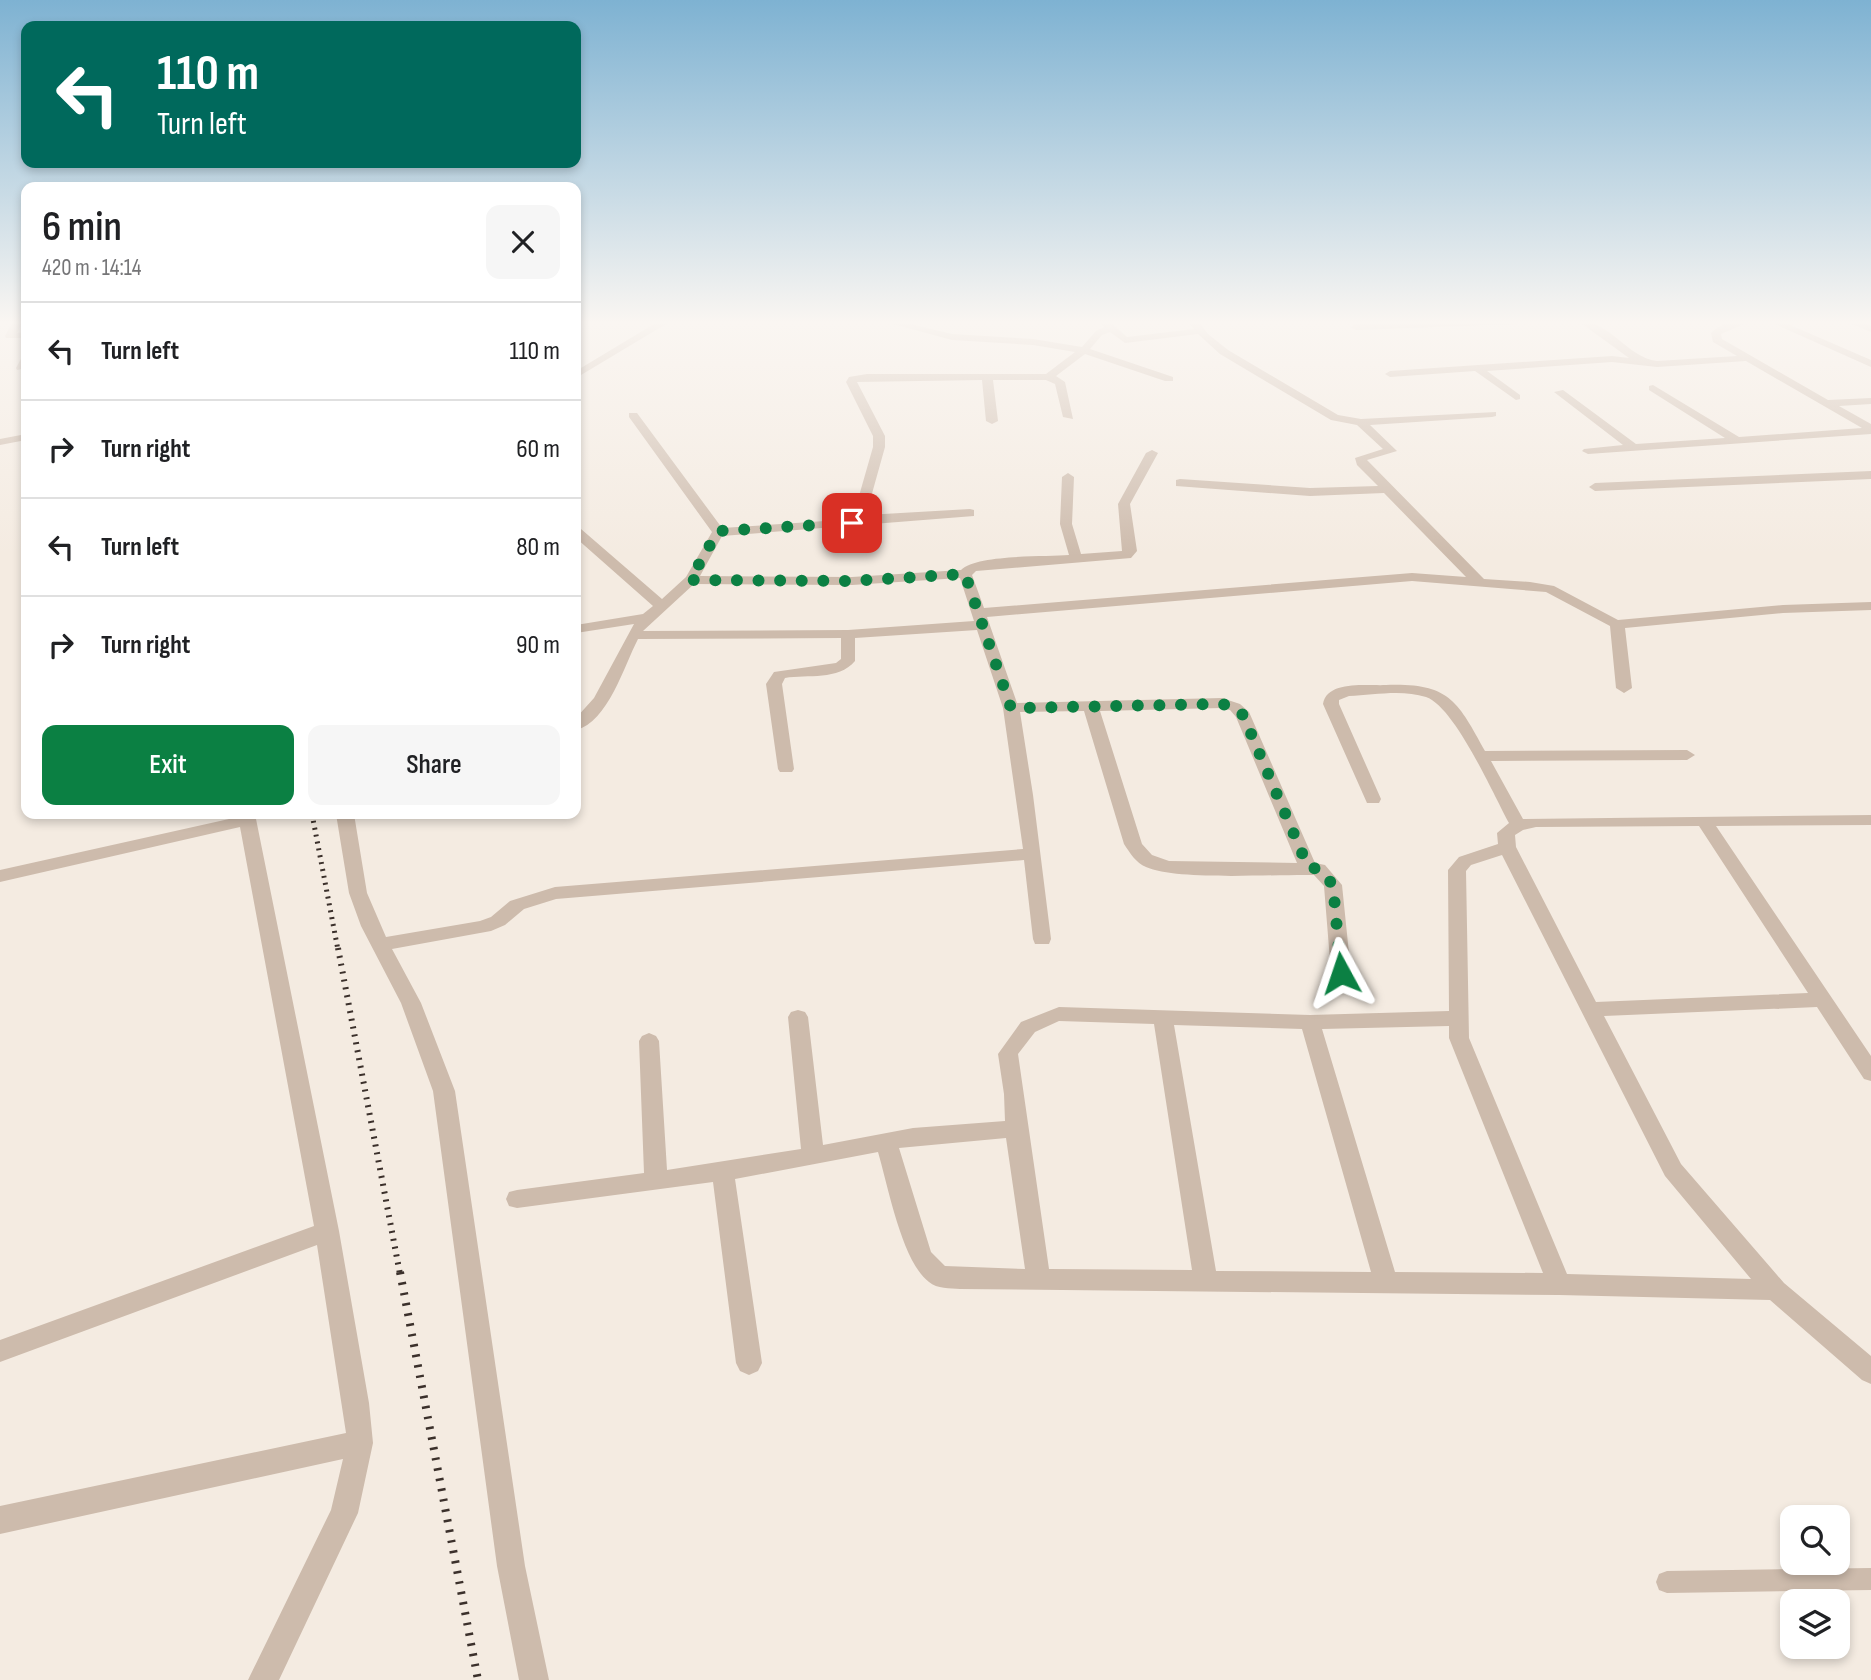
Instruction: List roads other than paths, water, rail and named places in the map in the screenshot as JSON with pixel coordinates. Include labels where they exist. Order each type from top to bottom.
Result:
[{"type":"street","points":[[859,519],[879,447],[878,436],[860,399]]},
{"type":"street","points":[[990,399],[992,421]]},
{"type":"street","points":[[1064,399],[1069,417]]},
{"type":"street","points":[[1304,399],[1335,418],[1361,422],[1492,414]]},
{"type":"street","points":[[1569,399],[1634,448]]},
{"type":"street","points":[[1671,399],[1738,441]]},
{"type":"street","points":[[1819,399],[1871,430]]},
{"type":"street","points":[[1825,403],[1871,401]]},
{"type":"street","points":[[634,415],[718,531]]},
{"type":"street","points":[[1361,422],[1391,451],[1361,458],[1480,583]]},
{"type":"street","points":[[1588,451],[1871,430]]},
{"type":"street","points":[[0,442],[21,438]]},
{"type":"street","points":[[690,580],[852,581],[965,574],[971,568],[984,565],[1121,556],[1130,551],[1123,513],[1124,504],[1152,453]]},
{"type":"street","points":[[1595,487],[1871,475]]},
{"type":"street","points":[[1068,477],[1066,524],[1076,558]]},
{"type":"street","points":[[1180,484],[1310,492],[1388,489]]},
{"type":"street","points":[[718,531],[970,513]]},
{"type":"street","points":[[581,723],[596,708],[633,635],[645,618],[690,580],[718,531]]},
{"type":"street","points":[[581,536],[661,605]]},
{"type":"street","points":[[965,574],[1011,708],[1042,939]]},
{"type":"street","points":[[633,635],[848,634],[1412,577],[1448,578],[1547,589],[1560,593],[1605,621],[1617,624],[1783,610],[1871,606]]},
{"type":"street","points":[[581,628],[645,618]]},
{"type":"street","points":[[1617,624],[1624,688]]},
{"type":"street","points":[[786,769],[774,684],[779,675],[791,671],[826,671],[841,667],[848,661],[848,634]]},
{"type":"street","points":[[1373,799],[1331,704],[1332,698],[1338,693],[1349,691],[1419,690],[1431,693],[1451,708],[1518,825]]},
{"type":"street","points":[[1011,708],[1222,704],[1235,707],[1243,715],[1308,867]]},
{"type":"street","points":[[1091,707],[1133,844],[1140,856],[1154,865],[1175,868],[1319,869],[1333,885],[1341,973]]},
{"type":"street","points":[[1480,756],[1687,755]]},
{"type":"street","points":[[0,876],[238,819]]},
{"type":"street","points":[[246,819],[327,1231],[356,1403],[360,1443],[344,1513],[263,1680]]},
{"type":"street","points":[[346,819],[359,893],[380,945],[411,1003],[444,1091],[511,1566],[534,1680]]},
{"type":"street","points":[[1871,820],[1536,822],[1518,825],[1506,833],[1507,847],[1673,1170],[1775,1290],[1871,1372]]},
{"type":"street","points":[[1705,822],[1871,1073]]},
{"type":"street","points":[[1507,847],[1465,861],[1457,870],[1459,1038],[1559,1284]]},
{"type":"street","points":[[380,945],[484,927],[517,905],[555,893],[1032,853]]},
{"type":"street","points":[[1590,1009],[1823,1000]]},
{"type":"street","points":[[1038,1279],[1008,1055],[1024,1028],[1040,1019],[1059,1014],[1310,1021],[1458,1018]]},
{"type":"street","points":[[797,1017],[814,1155]]},
{"type":"street","points":[[1163,1017],[1206,1281]]},
{"type":"street","points":[[1310,1021],[1386,1283]]},
{"type":"street","points":[[649,1041],[656,1181]]},
{"type":"street","points":[[517,1199],[723,1172],[886,1141],[975,1130],[1016,1129]]},
{"type":"street","points":[[886,1141],[921,1257],[938,1276],[960,1279],[1559,1284],[1775,1290]]},
{"type":"street","points":[[723,1172],[749,1363]]},
{"type":"street","points":[[0,1351],[327,1231]]},
{"type":"street","points":[[0,1520],[360,1443]]},
{"type":"lane","points":[[1667,1582],[1871,1579]]},
{"type":"railway","points":[[313,819],[338,950]]},
{"type":"railway","points":[[338,948],[400,1274]]},
{"type":"railway","points":[[400,1272],[478,1680]]}]
